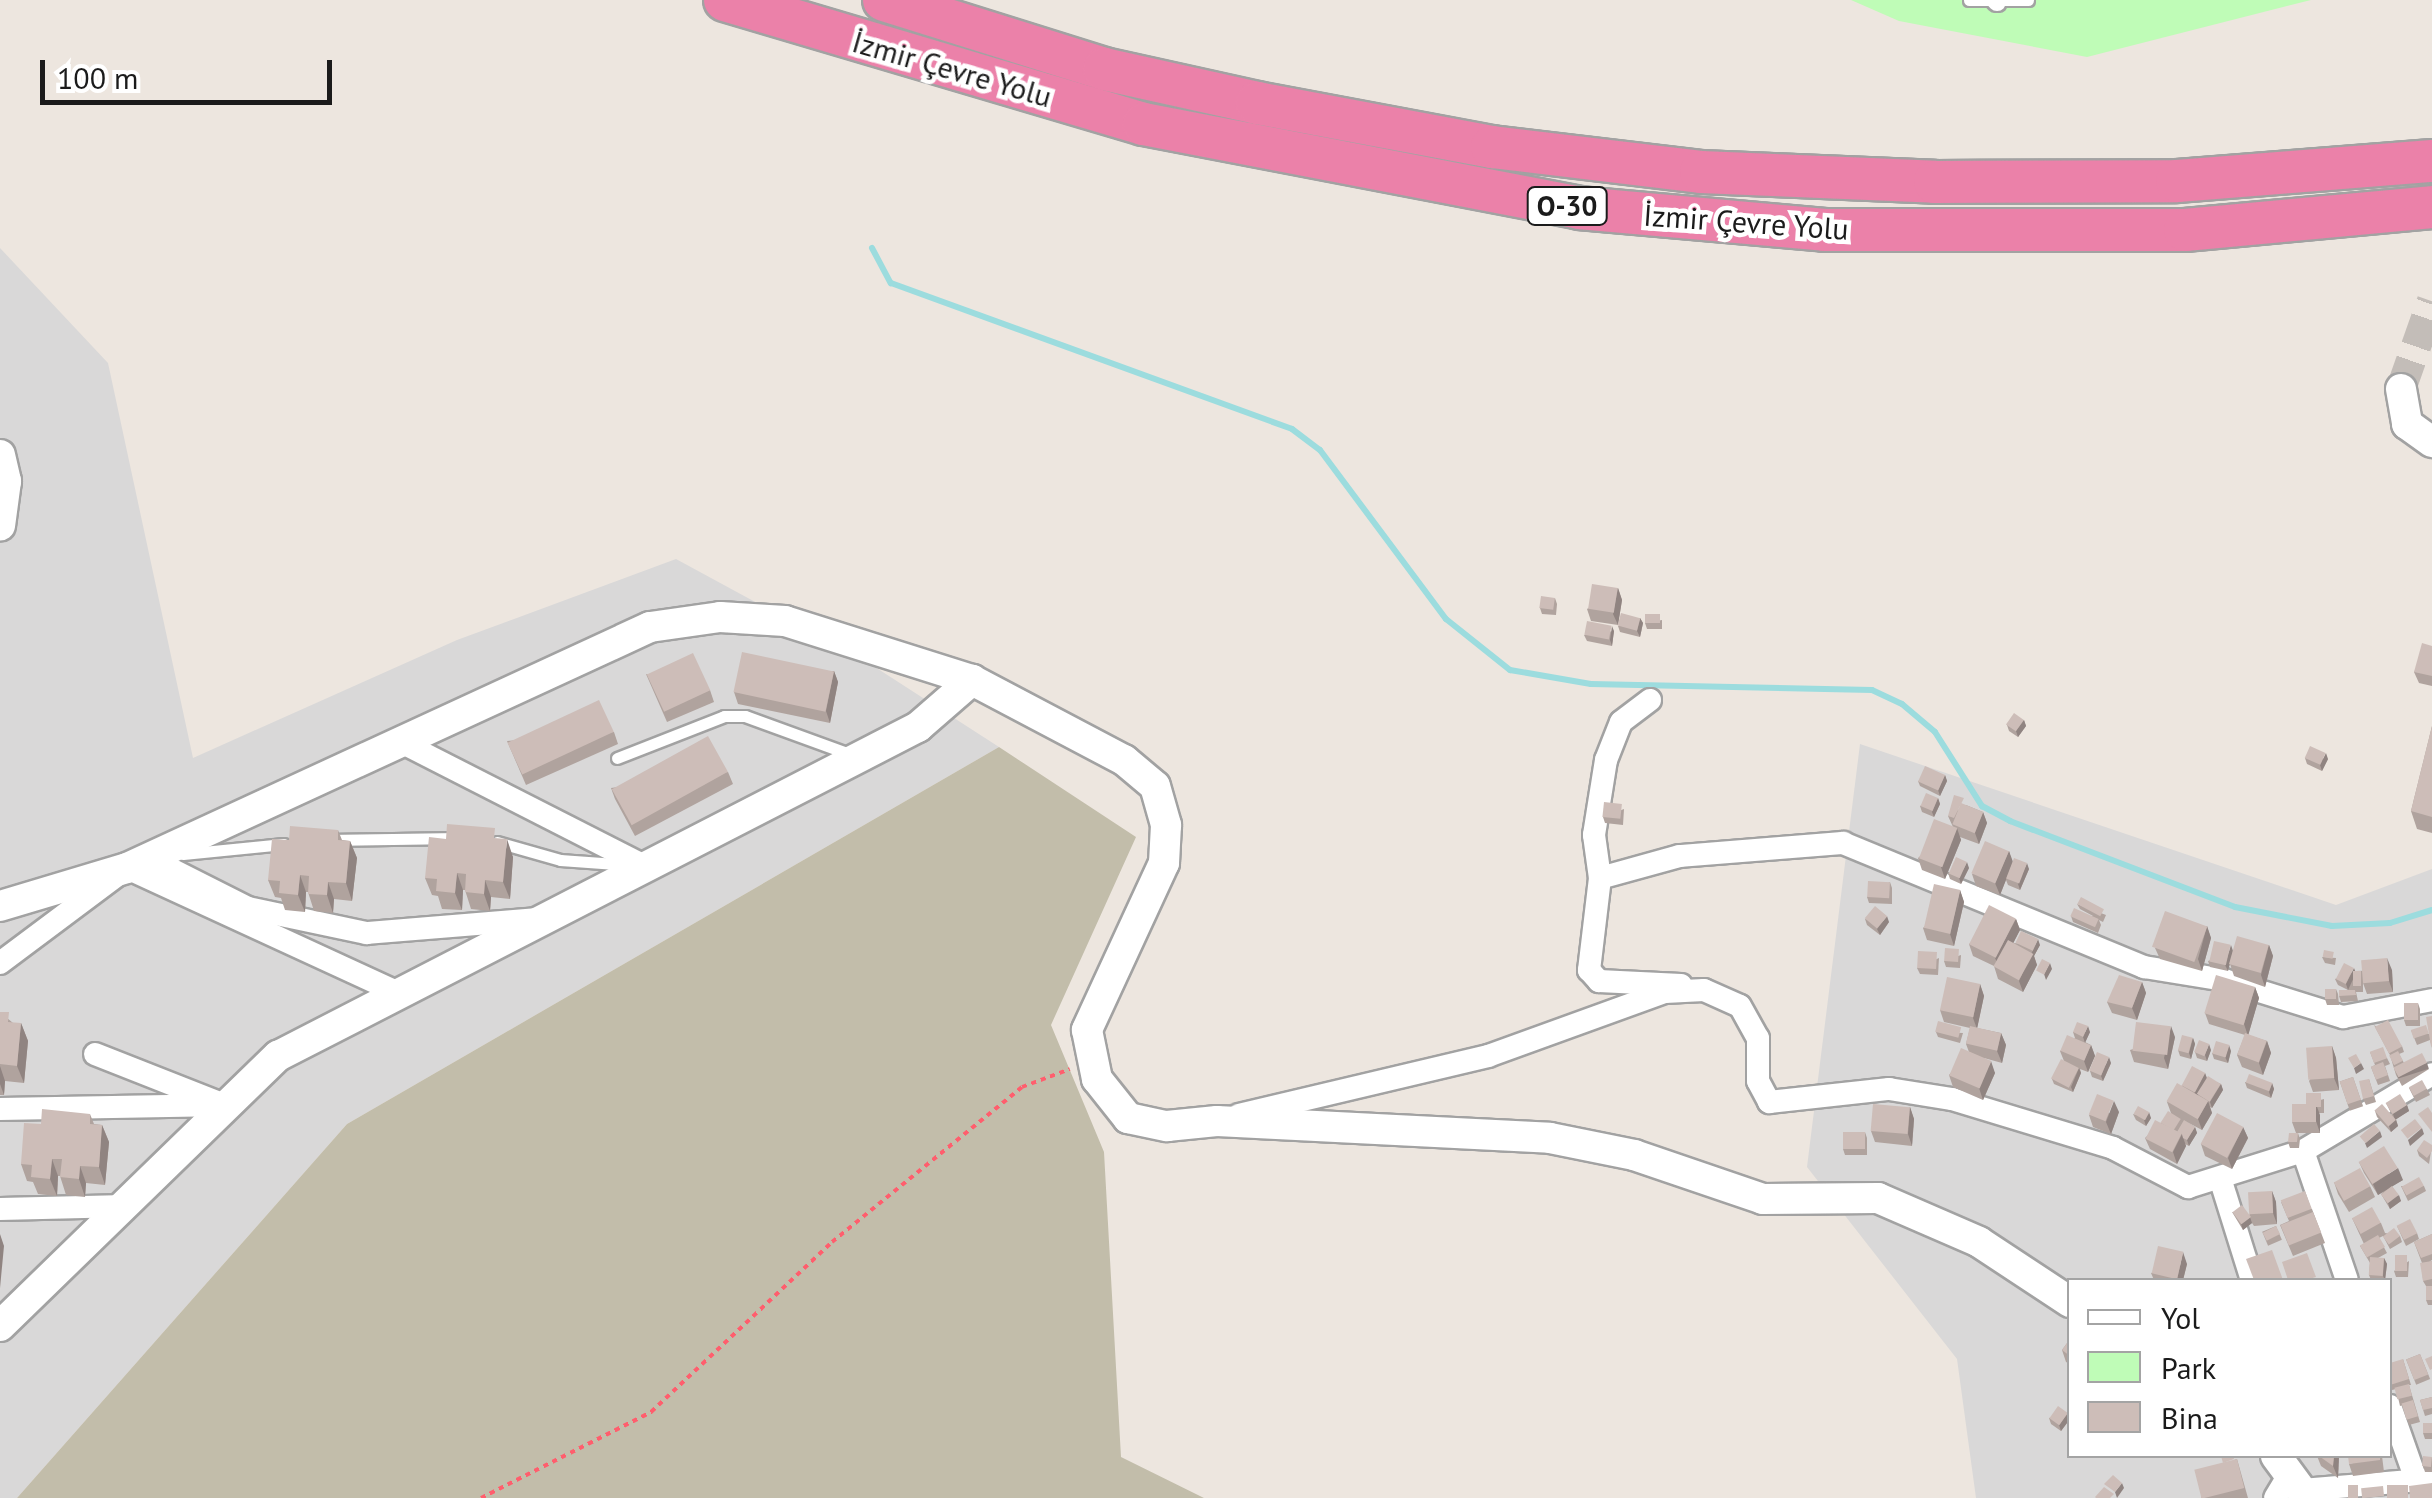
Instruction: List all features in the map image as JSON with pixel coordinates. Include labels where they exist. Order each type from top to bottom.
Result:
[{"type":"highway","name":"İzmir Çevre Yolu","points":[[725,0],[1144,124],[1579,208],[1825,230],[2185,230],[2432,207]]},
{"type":"highway","name":"İzmir Çevre Yolu","points":[[884,0],[1104,69],[1257,104],[1492,148],[1701,172],[1935,182],[2177,181],[2432,161]]},
{"type":"street","points":[[2400,390],[2408,424],[2432,442]]},
{"type":"street","points":[[0,455],[1,515]]},
{"type":"street","points":[[0,906],[138,863],[650,627],[720,617],[785,622],[972,680],[1144,772],[1163,806],[1164,864],[1091,1013],[1091,1060],[1106,1097],[1128,1118],[1167,1126],[1216,1120],[1488,1056],[1665,992],[1704,990]]},
{"type":"street","points":[[1,1323],[278,1056],[918,726],[972,680]]},
{"type":"street","points":[[1650,700],[1622,722],[1606,760],[1594,835],[1600,878],[1589,970],[1598,981],[1653,979],[1704,990],[1740,1006],[1758,1038],[1758,1082],[1769,1102],[1889,1089],[1952,1098],[2113,1148],[2188,1187],[2304,1151],[2432,1074]]},
{"type":"street","points":[[399,741],[644,866]]},
{"type":"street","points":[[1600,878],[1680,856],[1843,843],[2144,967],[2224,980],[2343,1017],[2432,1000]]},
{"type":"street","points":[[138,863],[248,908],[367,933],[540,919]]},
{"type":"street","points":[[0,963],[138,863]]},
{"type":"street","points":[[138,863],[396,992]]},
{"type":"street","points":[[95,1054],[225,1106]]},
{"type":"street","points":[[0,1110],[225,1106]]},
{"type":"street","points":[[1216,1120],[1550,1138],[1634,1155],[1763,1199],[1878,1198],[1980,1242],[2067,1300]]},
{"type":"street","points":[[2304,1151],[2346,1278]]},
{"type":"street","points":[[2220,1178],[2251,1278]]},
{"type":"street","points":[[0,1209],[126,1206]]},
{"type":"street","points":[[2290,1483],[2424,1480],[2392,1410]]},
{"type":"lane","points":[[1969,0],[2028,0]]},
{"type":"lane","points":[[618,758],[724,716],[745,716],[858,757]]},
{"type":"lane","points":[[311,841],[457,838],[522,845],[560,860],[644,866]]},
{"type":"lane","points":[[138,863],[293,843]]},
{"type":"path","points":[[481,1498],[651,1412],[832,1242],[1008,1098],[1091,1060]]},
{"type":"shaded area","points":[[0,248],[108,363],[193,758],[457,640],[676,559],[875,667],[999,747],[347,1124],[17,1498],[0,1498]]},
{"type":"shaded area","points":[[1860,744],[2336,905],[2432,869],[2432,1498],[1976,1498],[1957,1359],[1807,1167]]},
{"type":"shaded area","points":[[999,747],[1136,837],[1051,1025],[1104,1152],[1121,1457],[1204,1498],[17,1498],[347,1124]]},
{"type":"green space","points":[[1851,0],[2311,0],[2087,57],[1899,21]]},
{"type":"building","points":[[1592,584],[1618,588],[1614,613],[1588,609]]},
{"type":"building","points":[[1541,596],[1555,598],[1553,610],[1539,608]]},
{"type":"building","points":[[1621,613],[1640,618],[1637,631],[1618,626]]},
{"type":"building","points":[[1645,614],[1660,614],[1660,623],[1645,623]]},
{"type":"building","points":[[1587,621],[1612,626],[1609,640],[1584,635]]},
{"type":"building","points":[[2422,643],[2432,646],[2432,676],[2414,672]]},
{"type":"building","points":[[742,652],[834,672],[825,712],[733,692]]},
{"type":"building","points":[[693,653],[710,690],[664,712],[647,675]]},
{"type":"building","points":[[599,700],[614,732],[522,774],[507,743]]},
{"type":"building","points":[[2014,713],[2024,720],[2016,731],[2006,724]]},
{"type":"building","points":[[2432,726],[2432,817],[2411,811]]},
{"type":"building","points":[[708,736],[728,772],[632,825],[612,789]]},
{"type":"building","points":[[2310,746],[2326,753],[2320,765],[2305,758]]},
{"type":"building","points":[[1925,766],[1945,775],[1938,790],[1918,782]]},
{"type":"building","points":[[1926,793],[1938,798],[1932,811],[1921,806]]},
{"type":"building","points":[[1954,795],[1964,798],[1954,818],[1948,816]]},
{"type":"building","points":[[1604,802],[1622,804],[1620,819],[1602,817]]},
{"type":"building","points":[[1961,803],[1983,812],[1975,833],[1952,824]]},
{"type":"building","points":[[1934,819],[1957,828],[1942,867],[1919,858]]},
{"type":"building","points":[[447,824],[495,828],[494,838],[507,839],[503,882],[485,880],[484,894],[465,892],[466,874],[457,873],[455,893],[436,891],[437,879],[425,878],[429,837],[446,839]]},
{"type":"building","points":[[290,826],[338,830],[338,840],[350,841],[346,883],[328,882],[327,895],[308,894],[309,876],[300,875],[298,895],[279,893],[280,881],[268,880],[272,839],[289,840]]},
{"type":"building","points":[[1985,841],[2009,851],[1995,883],[1971,873]]},
{"type":"building","points":[[1956,857],[1967,862],[1960,878],[1949,873]]},
{"type":"building","points":[[2014,858],[2027,863],[2019,884],[2006,879]]},
{"type":"building","points":[[1868,881],[1890,882],[1889,898],[1867,897]]},
{"type":"building","points":[[1934,884],[1960,890],[1950,934],[1924,928]]},
{"type":"building","points":[[2081,897],[2104,909],[2100,916],[2077,904]]},
{"type":"building","points":[[1989,905],[2016,919],[1996,958],[1969,944]]},
{"type":"building","points":[[1875,906],[1887,916],[1877,929],[1865,918]]},
{"type":"building","points":[[2074,908],[2099,919],[2095,927],[2070,916]]},
{"type":"building","points":[[2165,911],[2207,926],[2194,962],[2152,947]]},
{"type":"building","points":[[2021,931],[2038,939],[2033,951],[2016,943]]},
{"type":"building","points":[[2237,936],[2269,945],[2261,973],[2229,964]]},
{"type":"building","points":[[2008,940],[2033,954],[2019,980],[1993,966]]},
{"type":"building","points":[[2214,941],[2231,945],[2226,965],[2209,961]]},
{"type":"building","points":[[1945,948],[1959,949],[1958,962],[1944,961]]},
{"type":"building","points":[[2324,950],[2334,952],[2332,959],[2323,957]]},
{"type":"building","points":[[1918,951],[1937,952],[1936,969],[1917,968]]},
{"type":"building","points":[[2387,958],[2389,981],[2363,983],[2361,960]]},
{"type":"building","points":[[2042,959],[2050,963],[2044,975],[2036,971]]},
{"type":"building","points":[[2344,963],[2354,968],[2346,984],[2336,979]]},
{"type":"building","points":[[2353,971],[2361,971],[2361,986],[2353,986]]},
{"type":"building","points":[[2119,975],[2142,982],[2132,1008],[2107,1002]]},
{"type":"building","points":[[2216,975],[2255,987],[2244,1025],[2204,1013]]},
{"type":"building","points":[[1947,977],[1980,984],[1973,1017],[1940,1010]]},
{"type":"building","points":[[2325,989],[2336,989],[2336,999],[2325,999]]},
{"type":"building","points":[[2339,990],[2355,990],[2356,995],[2339,996]]},
{"type":"building","points":[[2404,1003],[2418,1003],[2418,1020],[2404,1020]]},
{"type":"building","points":[[0,1012],[9,1012],[8,1022],[21,1023],[17,1066],[0,1064]]},
{"type":"building","points":[[2432,1016],[2432,1046],[2431,1046],[2426,1017]]},
{"type":"building","points":[[2388,1020],[2402,1046],[2389,1054],[2375,1027]]},
{"type":"building","points":[[1938,1021],[1961,1027],[1958,1038],[1935,1032]]},
{"type":"building","points":[[2077,1022],[2088,1026],[2083,1037],[2073,1032]]},
{"type":"building","points":[[2136,1022],[2171,1026],[2167,1055],[2132,1051]]},
{"type":"building","points":[[2426,1025],[2429,1034],[2414,1039],[2411,1030]]},
{"type":"building","points":[[1970,1026],[2001,1033],[1997,1051],[1966,1044]]},
{"type":"building","points":[[2245,1033],[2267,1041],[2259,1062],[2237,1055]]},
{"type":"building","points":[[2067,1035],[2091,1045],[2084,1061],[2060,1051]]},
{"type":"building","points":[[2182,1035],[2193,1038],[2188,1053],[2178,1050]]},
{"type":"building","points":[[2199,1040],[2209,1044],[2204,1056],[2194,1052]]},
{"type":"building","points":[[2216,1041],[2229,1045],[2226,1058],[2212,1053]]},
{"type":"building","points":[[2332,1046],[2334,1078],[2308,1080],[2306,1048]]},
{"type":"building","points":[[2383,1047],[2387,1058],[2374,1063],[2370,1052]]},
{"type":"building","points":[[1961,1048],[1991,1061],[1980,1089],[1949,1076]]},
{"type":"building","points":[[2398,1051],[2403,1061],[2394,1065],[2389,1056]]},
{"type":"building","points":[[2097,1052],[2109,1057],[2101,1075],[2089,1070]]},
{"type":"building","points":[[2422,1053],[2427,1063],[2398,1077],[2393,1068]]},
{"type":"building","points":[[2356,1054],[2361,1063],[2354,1068],[2348,1058]]},
{"type":"building","points":[[2061,1059],[2079,1068],[2069,1088],[2051,1079]]},
{"type":"building","points":[[2383,1062],[2388,1075],[2376,1080],[2371,1067]]},
{"type":"building","points":[[2192,1066],[2205,1073],[2195,1092],[2182,1085]]},
{"type":"building","points":[[2249,1074],[2272,1083],[2269,1091],[2246,1082]]},
{"type":"building","points":[[2208,1076],[2221,1084],[2210,1102],[2197,1094]]},
{"type":"building","points":[[2353,1077],[2361,1100],[2348,1104],[2340,1082]]},
{"type":"building","points":[[2369,1079],[2374,1096],[2363,1099],[2359,1081]]},
{"type":"building","points":[[2422,1080],[2427,1089],[2414,1096],[2409,1087]]},
{"type":"building","points":[[2177,1083],[2208,1101],[2198,1119],[2166,1101]]},
{"type":"building","points":[[2306,1093],[2321,1093],[2321,1107],[2306,1104]]},
{"type":"building","points":[[2097,1094],[2114,1101],[2105,1121],[2089,1114]]},
{"type":"building","points":[[2400,1094],[2407,1105],[2392,1114],[2386,1103]]},
{"type":"building","points":[[1873,1104],[1910,1107],[1908,1134],[1871,1131]]},
{"type":"building","points":[[2292,1104],[2316,1104],[2316,1122],[2292,1122]]},
{"type":"building","points":[[2382,1104],[2396,1120],[2388,1126],[2374,1111]]},
{"type":"building","points":[[2138,1106],[2149,1112],[2145,1120],[2134,1114]]},
{"type":"building","points":[[2428,1107],[2432,1113],[2432,1132],[2418,1114]]},
{"type":"building","points":[[42,1109],[90,1114],[90,1124],[102,1125],[99,1167],[80,1166],[79,1179],[60,1177],[62,1159],[52,1159],[50,1179],[31,1177],[32,1165],[21,1164],[24,1123],[41,1124]]},
{"type":"building","points":[[2168,1111],[2181,1119],[2173,1131],[2161,1123]]},
{"type":"building","points":[[2217,1113],[2243,1127],[2227,1158],[2201,1144]]},
{"type":"building","points":[[2415,1119],[2422,1128],[2408,1139],[2401,1130]]},
{"type":"building","points":[[2155,1120],[2182,1134],[2172,1152],[2145,1139]]},
{"type":"building","points":[[2184,1120],[2195,1127],[2187,1140],[2177,1132]]},
{"type":"building","points":[[2374,1124],[2380,1131],[2366,1143],[2360,1136]]},
{"type":"building","points":[[1843,1132],[1865,1132],[1865,1149],[1843,1149]]},
{"type":"building","points":[[2289,1133],[2298,1133],[2297,1142],[2288,1142]]},
{"type":"building","points":[[2424,1140],[2432,1145],[2427,1158],[2417,1150]]},
{"type":"building","points":[[2384,1146],[2398,1168],[2372,1184],[2359,1162]]},
{"type":"building","points":[[2360,1168],[2370,1186],[2344,1201],[2334,1183]]},
{"type":"building","points":[[2419,1177],[2424,1186],[2406,1195],[2402,1187]]},
{"type":"building","points":[[2392,1186],[2399,1195],[2388,1203],[2381,1195]]},
{"type":"building","points":[[2272,1191],[2273,1213],[2249,1214],[2248,1192]]},
{"type":"building","points":[[2305,1191],[2312,1209],[2288,1218],[2281,1200]]},
{"type":"building","points":[[2242,1205],[2251,1217],[2241,1224],[2232,1212]]},
{"type":"building","points":[[2372,1207],[2381,1223],[2361,1234],[2352,1218]]},
{"type":"building","points":[[2313,1212],[2321,1232],[2289,1246],[2281,1225]]},
{"type":"building","points":[[2410,1219],[2417,1233],[2404,1240],[2397,1226]]},
{"type":"building","points":[[2276,1226],[2280,1234],[2267,1241],[2263,1233]]},
{"type":"building","points":[[2394,1228],[2400,1236],[2389,1244],[2383,1236]]},
{"type":"building","points":[[2432,1234],[2432,1254],[2421,1258],[2414,1242]]},
{"type":"building","points":[[2378,1235],[2385,1247],[2367,1258],[2360,1246]]},
{"type":"building","points":[[2158,1246],[2183,1252],[2177,1278],[2152,1273]]},
{"type":"building","points":[[2272,1250],[2282,1278],[2253,1278],[2246,1259]]},
{"type":"building","points":[[2307,1253],[2316,1277],[2287,1278],[2282,1262]]},
{"type":"building","points":[[2395,1255],[2407,1255],[2407,1271],[2395,1271]]},
{"type":"building","points":[[2370,1257],[2384,1258],[2383,1276],[2369,1275]]},
{"type":"building","points":[[2432,1261],[2432,1279],[2423,1281],[2420,1263]]},
{"type":"building","points":[[2426,1286],[2432,1286],[2432,1300],[2426,1300]]},
{"type":"building","points":[[2420,1354],[2428,1374],[2414,1380],[2406,1360]]},
{"type":"building","points":[[2403,1359],[2409,1379],[2392,1384],[2392,1362]]},
{"type":"building","points":[[2409,1384],[2412,1396],[2397,1399],[2394,1388]]},
{"type":"building","points":[[2432,1397],[2432,1408],[2423,1410],[2420,1400]]},
{"type":"building","points":[[2413,1400],[2418,1416],[2406,1420],[2402,1404]]},
{"type":"building","points":[[2058,1406],[2067,1412],[2059,1425],[2049,1418]]},
{"type":"building","points":[[2423,1423],[2432,1423],[2432,1433],[2423,1433]]},
{"type":"building","points":[[2423,1456],[2432,1457],[2431,1467],[2422,1466]]},
{"type":"building","points":[[2348,1458],[2380,1458],[2380,1460],[2349,1464]]},
{"type":"building","points":[[2237,1459],[2244,1488],[2201,1498],[2194,1470]]},
{"type":"building","points":[[2113,1475],[2122,1483],[2115,1492],[2104,1484]]},
{"type":"building","points":[[2432,1483],[2432,1498],[2410,1498],[2409,1486]]},
{"type":"building","points":[[2348,1485],[2358,1485],[2358,1498],[2348,1498]]},
{"type":"building","points":[[2387,1485],[2408,1485],[2408,1498],[2387,1498]]},
{"type":"building","points":[[2383,1486],[2384,1496],[2362,1498],[2361,1488]]},
{"type":"building","points":[[2104,1487],[2114,1494],[2110,1498],[2096,1498],[2095,1497]]},
{"type":"waterway","points":[[872,248],[891,283],[1292,429],[1320,450],[1446,619],[1510,670],[1591,684],[1872,690],[1902,704],[1935,732],[1982,806],[2010,821],[2235,907],[2332,926],[2390,923],[2432,910]]},
{"type":"tunnel","points":[[2401,389],[2432,301]]}]
